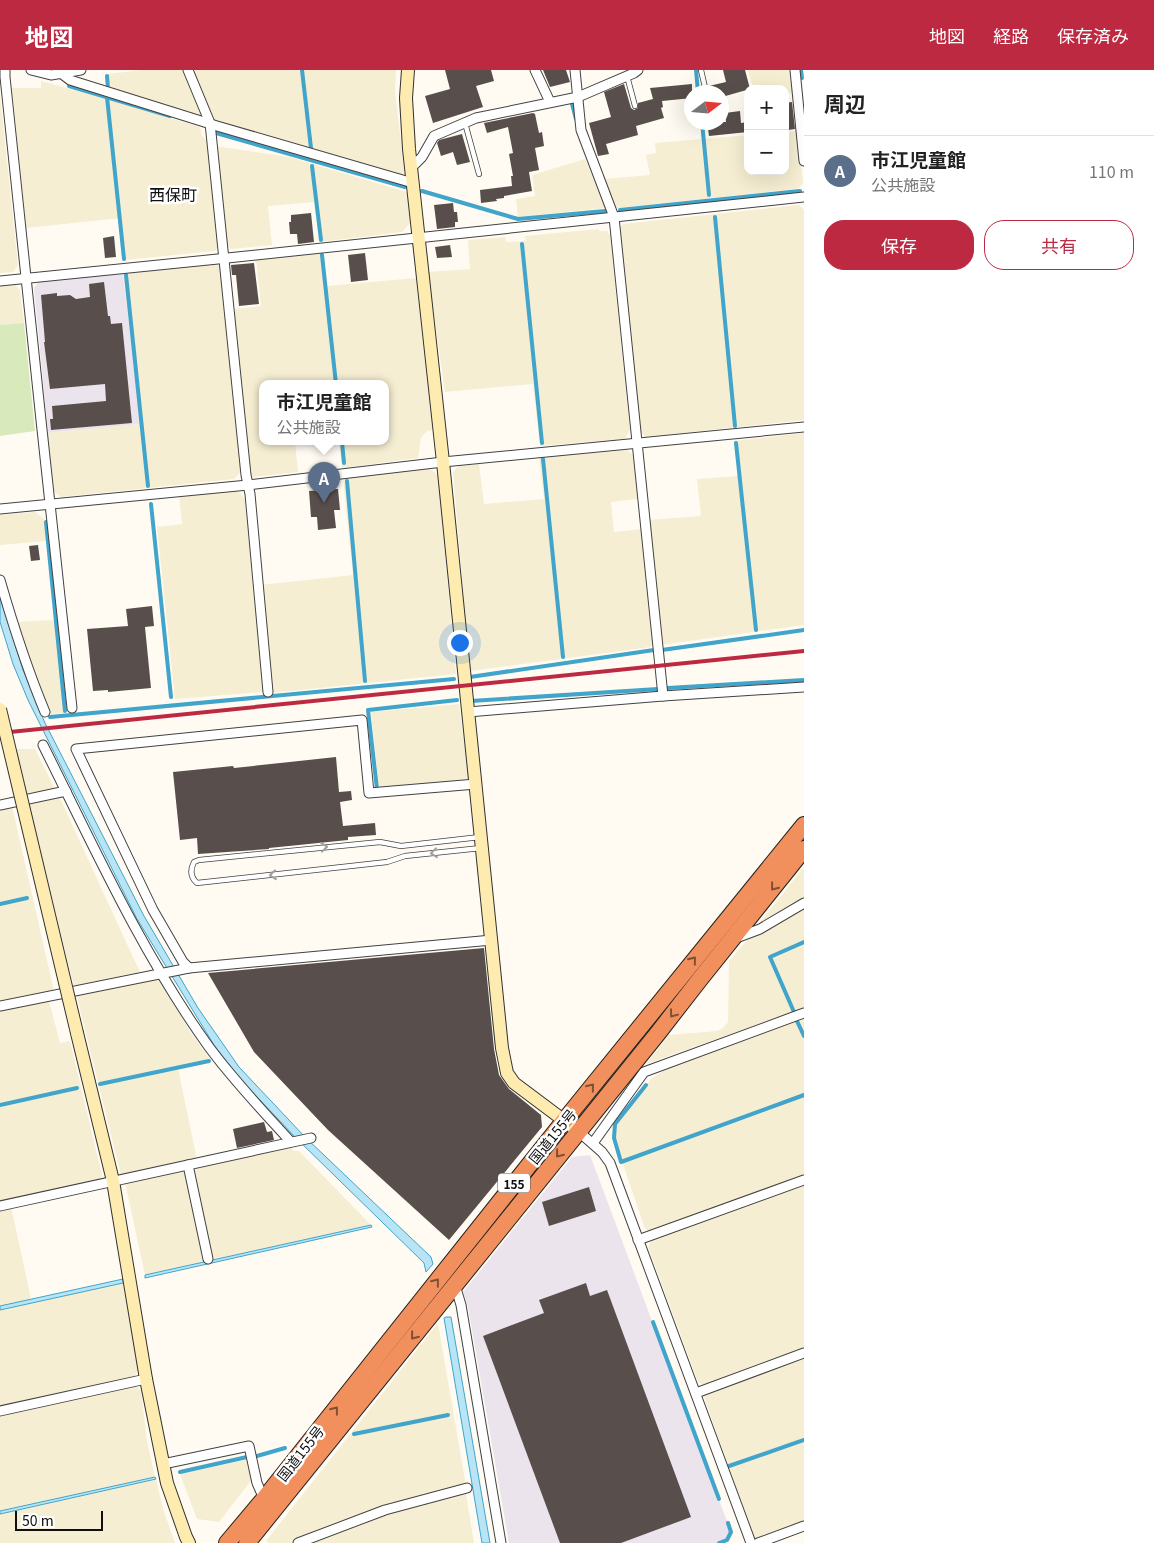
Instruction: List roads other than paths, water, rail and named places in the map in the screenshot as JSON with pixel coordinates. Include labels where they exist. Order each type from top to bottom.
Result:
[{"type":"highway","name":"国道155号","points":[[227,1543],[564,1121],[804,825]]},
{"type":"highway","name":"国道155号","points":[[253,1541],[804,849]]},
{"type":"street","points":[[5,70],[49,505],[72,708]]},
{"type":"street","points":[[31,70],[51,75],[81,70]]},
{"type":"street","points":[[188,70],[210,123],[268,692]]},
{"type":"street","points":[[408,70],[406,98],[418,238],[443,462],[502,1048],[507,1073],[514,1083],[593,1143],[610,1163],[751,1543]]},
{"type":"street","points":[[536,70],[550,102]]},
{"type":"street","points":[[575,70],[582,130],[614,217],[663,696]]},
{"type":"street","points":[[412,167],[422,157],[434,136],[465,122],[476,118],[578,97],[638,70]]},
{"type":"street","points":[[795,70],[804,161]]},
{"type":"street","points":[[62,72],[70,80],[413,183]]},
{"type":"street","points":[[0,281],[804,197]]},
{"type":"street","points":[[0,509],[248,485],[443,462],[804,427]]},
{"type":"street","points":[[0,580],[12,624],[45,712]]},
{"type":"street","points":[[468,712],[804,687]]},
{"type":"street","points":[[0,709],[113,1181],[146,1379],[167,1484],[189,1543]]},
{"type":"street","points":[[189,968],[182,962],[153,910],[76,750],[362,720],[369,793],[476,784]]},
{"type":"street","points":[[43,745],[138,934],[209,1047],[245,1092],[293,1142]]},
{"type":"street","points":[[0,805],[66,791]]},
{"type":"street","points":[[732,939],[760,929],[804,903]]},
{"type":"street","points":[[0,1006],[189,968],[492,940]]},
{"type":"street","points":[[593,1143],[644,1072],[804,1012]]},
{"type":"street","points":[[0,1206],[310,1138]]},
{"type":"street","points":[[188,1165],[208,1259]]},
{"type":"street","points":[[638,1240],[804,1180]]},
{"type":"street","points":[[455,1285],[461,1305],[502,1543]]},
{"type":"street","points":[[696,1393],[804,1353]]},
{"type":"street","points":[[0,1411],[146,1379]]},
{"type":"street","points":[[163,1464],[249,1446],[257,1483],[264,1499]]},
{"type":"street","points":[[298,1543],[385,1510],[467,1488]]},
{"type":"street","points":[[758,1543],[804,1526]]},
{"type":"lane","points":[[701,70],[704,85]]},
{"type":"lane","points":[[627,76],[635,106]]},
{"type":"lane","points":[[465,122],[479,174]]},
{"type":"lane","points":[[380,842],[401,846],[482,842],[405,856],[387,862],[197,883],[193,880],[191,868],[194,862],[199,860],[380,842]]},
{"type":"water","points":[[0,595],[23,670],[45,723],[144,916],[198,1008],[239,1067],[305,1137],[431,1257],[433,1264],[426,1272],[424,1263],[296,1138],[239,1078],[214,1045],[137,919],[28,700],[13,664],[0,622]]},
{"type":"water","points":[[371,1225],[372,1227],[145,1278],[145,1275]]},
{"type":"water","points":[[123,1279],[123,1283],[0,1310],[0,1306]]},
{"type":"water","points":[[451,1317],[490,1543],[482,1543],[444,1318]]},
{"type":"water","points":[[155,1477],[156,1479],[0,1514],[0,1511]]},
{"type":"waterway","points":[[302,70],[311,148]]},
{"type":"waterway","points":[[696,70],[697,85]]},
{"type":"waterway","points":[[801,70],[802,78]]},
{"type":"waterway","points":[[107,76],[108,89]]},
{"type":"waterway","points":[[69,86],[170,116]]},
{"type":"waterway","points":[[107,97],[124,259]]},
{"type":"waterway","points":[[572,104],[576,119]]},
{"type":"waterway","points":[[703,130],[709,195]]},
{"type":"waterway","points":[[216,133],[405,187]]},
{"type":"waterway","points":[[312,166],[321,240]]},
{"type":"waterway","points":[[422,191],[518,219],[605,211]]},
{"type":"waterway","points":[[620,210],[800,191]]},
{"type":"waterway","points":[[715,217],[735,426]]},
{"type":"waterway","points":[[522,244],[542,443]]},
{"type":"waterway","points":[[322,255],[336,380]]},
{"type":"waterway","points":[[126,275],[148,486]]},
{"type":"waterway","points":[[736,443],[756,630]]},
{"type":"waterway","points":[[342,445],[344,463]]},
{"type":"waterway","points":[[543,459],[563,657]]},
{"type":"waterway","points":[[347,481],[365,681]]},
{"type":"waterway","points":[[151,504],[171,697]]},
{"type":"waterway","points":[[46,522],[65,711]]},
{"type":"waterway","points":[[662,650],[804,630]]},
{"type":"waterway","points":[[470,677],[654,650]]},
{"type":"waterway","points":[[50,717],[454,679]]},
{"type":"waterway","points":[[668,688],[804,680]]},
{"type":"waterway","points":[[471,701],[658,689]]},
{"type":"waterway","points":[[377,789],[368,710],[457,700]]},
{"type":"waterway","points":[[0,904],[27,898]]},
{"type":"waterway","points":[[794,1012],[770,957],[804,942]]},
{"type":"waterway","points":[[796,1019],[804,1036]]},
{"type":"waterway","points":[[100,1084],[209,1061]]},
{"type":"waterway","points":[[646,1085],[615,1124],[614,1138],[621,1162],[804,1095]]},
{"type":"waterway","points":[[0,1105],[77,1088]]},
{"type":"waterway","points":[[653,1322],[719,1499]]},
{"type":"waterway","points":[[354,1434],[448,1415]]},
{"type":"waterway","points":[[729,1466],[804,1440]]},
{"type":"waterway","points":[[257,1456],[285,1448]]},
{"type":"waterway","points":[[180,1472],[247,1457]]},
{"type":"waterway","points":[[719,1543],[727,1540],[731,1532],[728,1523]]},
{"type":"railway","points":[[0,733],[804,651]]},
{"type":"place","name":"市江児童館","points":[[324,503]]},
{"type":"district","name":"西保町","points":[[173,194]]}]
